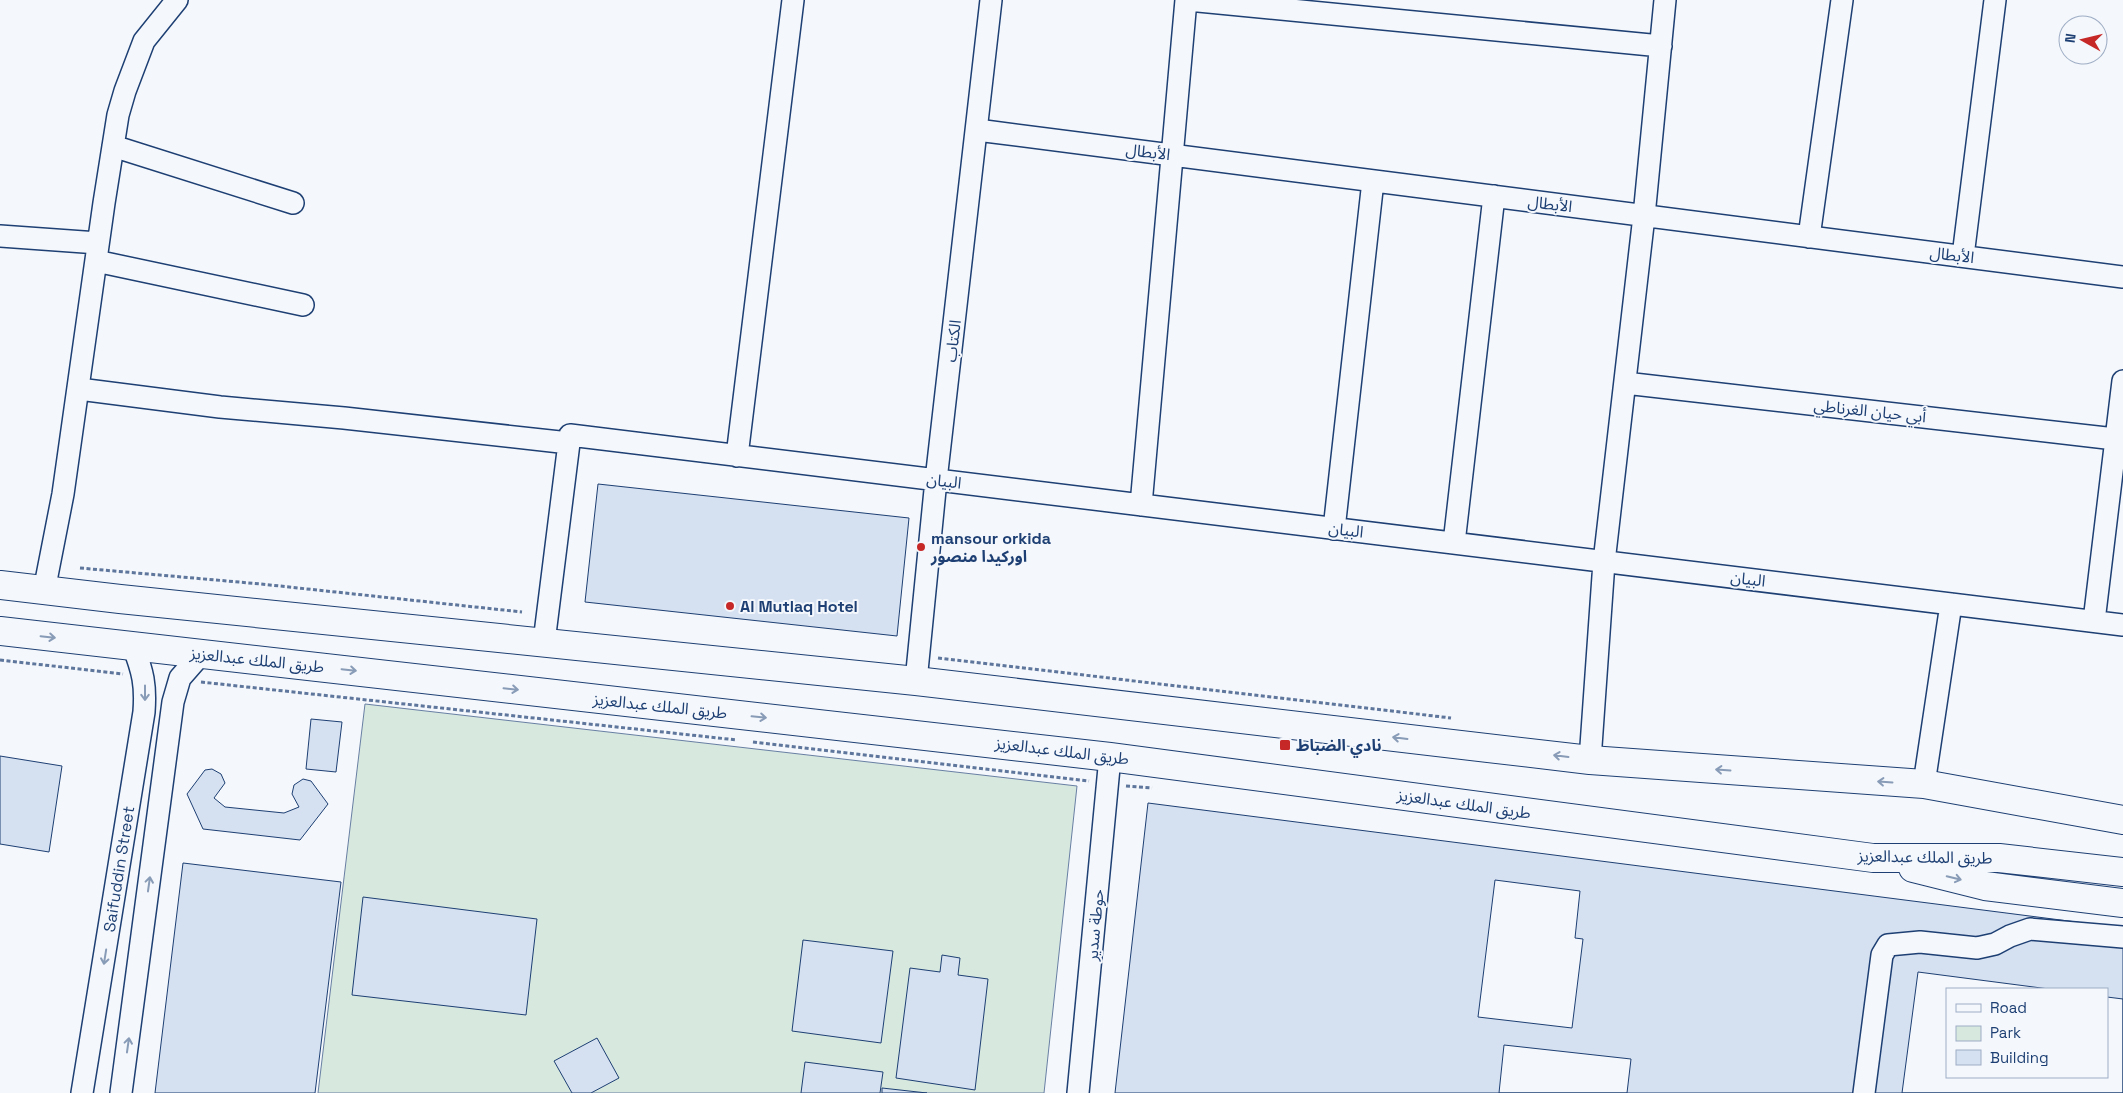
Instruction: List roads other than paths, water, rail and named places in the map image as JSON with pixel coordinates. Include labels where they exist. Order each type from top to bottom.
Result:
[{"type":"main road","points":[[0,585],[544,642],[917,669],[1590,760],[1924,784],[2123,808]]},
{"type":"main road","name":"طريق الملك عبدالعزيز","points":[[0,631],[1110,757],[1873,858],[1999,858],[2123,872]]},
{"type":"main road","points":[[1924,784],[2123,820]]},
{"type":"main road","points":[[1873,858],[1985,886],[2123,903]]},
{"type":"street","points":[[44,590],[60,511],[118,115],[124,91],[144,41],[177,0]]},
{"type":"street","points":[[737,456],[793,0]]},
{"type":"street","name":"الكتاب","points":[[917,669],[936,480],[991,0]]},
{"type":"street","points":[[1141,505],[1187,0],[1661,46]]},
{"type":"street","points":[[1590,760],[1604,562],[1644,216],[1666,0]]},
{"type":"street","points":[[1809,237],[1842,0]]},
{"type":"street","points":[[1962,256],[1994,0]]},
{"type":"street","name":"الأبطال","points":[[977,130],[2123,277]]},
{"type":"street","points":[[113,146],[293,203]]},
{"type":"street","points":[[1334,528],[1373,181]]},
{"type":"street","points":[[1454,543],[1494,196]]},
{"type":"street","points":[[0,236],[97,252],[304,305]]},
{"type":"street","points":[[2094,621],[2123,381]]},
{"type":"street","name":"أبي حيان الغرناطي","points":[[1625,383],[2115,438]]},
{"type":"street","name":"البيان","points":[[79,389],[220,407],[737,456],[2123,625]]},
{"type":"street","points":[[544,642],[569,439]]},
{"type":"street","points":[[1924,784],[1951,604]]},
{"type":"street","name":"Saifuddin Street","points":[[82,1093],[144,712],[146,688],[142,667],[133,646]]},
{"type":"street","name":"Saifuddin Street","points":[[121,1093],[173,702],[180,678],[201,654]]},
{"type":"street","name":"حوطة سدير","points":[[1078,1093],[1110,757]]},
{"type":"street","points":[[1864,1093],[1882,955],[1888,945],[1920,942],[1977,948],[1996,944],[2010,936],[2030,929],[2123,937]]},
{"type":"place","name":"mansour orkida اوركيدا منصور","points":[[921,547]]},
{"type":"place","name":"Al Mutlaq Hotel","points":[[730,606]]},
{"type":"place","name":"نادي الضباط","points":[[1285,745]]}]
